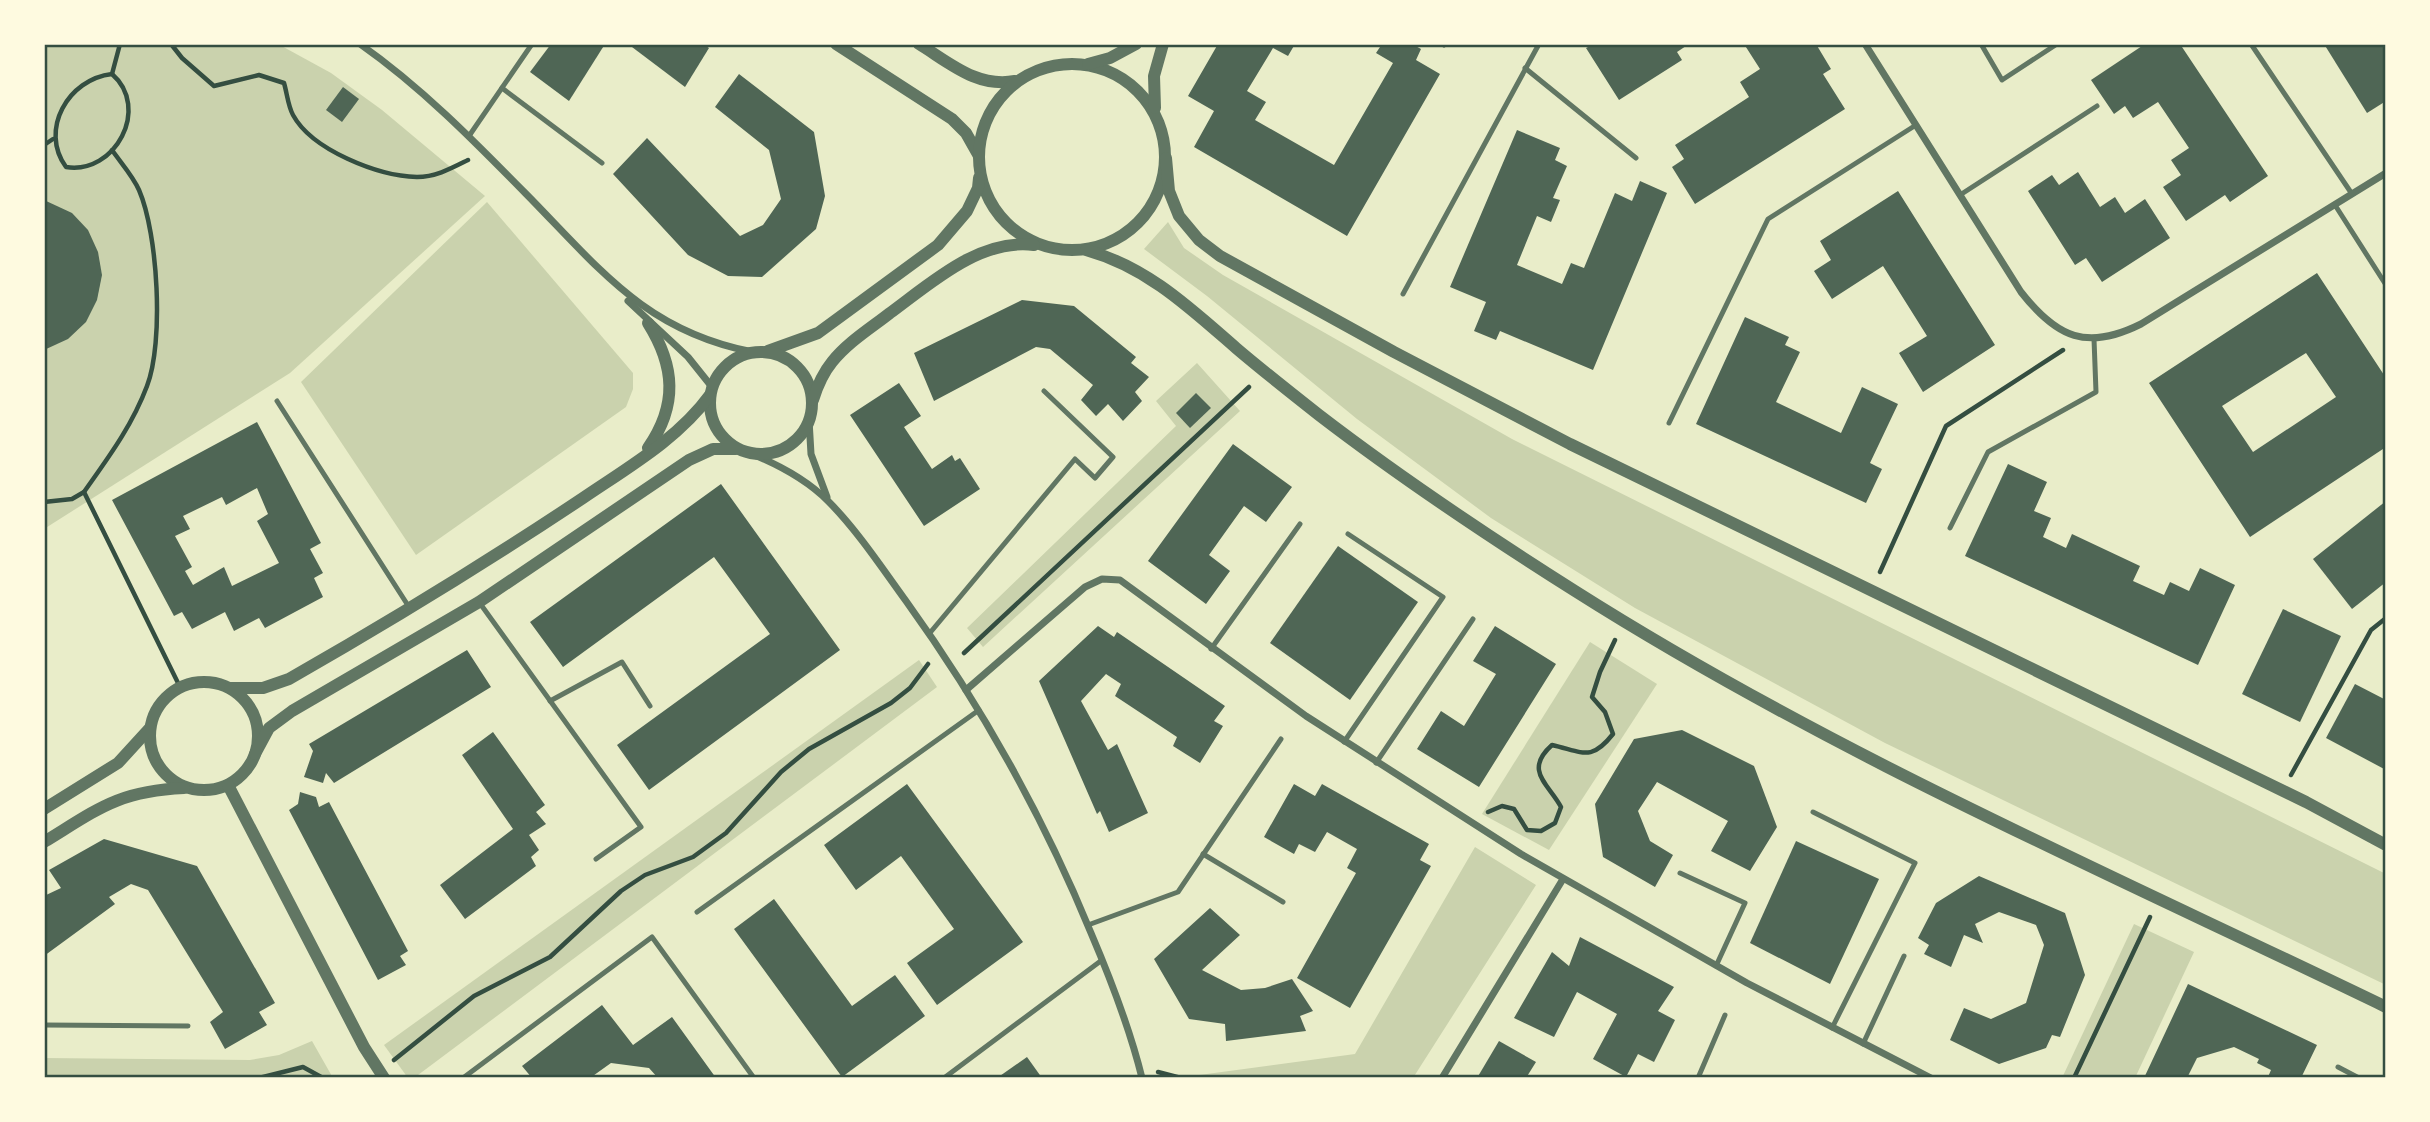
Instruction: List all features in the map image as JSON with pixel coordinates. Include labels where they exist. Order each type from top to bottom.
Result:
[{"type":"street","points":[[360,44],[397,70],[485,152],[622,292],[648,323],[688,357],[711,391],[710,411],[715,426],[723,439],[736,449]]},
{"type":"street","points":[[836,44],[952,119],[966,133],[979,156]]},
{"type":"street","points":[[919,44],[978,79],[1000,83],[1019,80]]},
{"type":"street","points":[[44,809],[118,763],[150,727],[161,703],[180,687],[205,682],[230,688],[263,688],[289,679],[410,608],[628,467],[684,426],[731,361],[757,352],[789,346],[818,333],[938,245],[958,225],[978,188],[979,156],[984,127],[990,113],[1008,89],[1044,67],[1088,64],[1110,58],[1136,44]]},
{"type":"street","points":[[1163,44],[1154,76],[1156,116],[1166,158],[1169,191],[1179,216],[1199,240],[1220,256],[1525,421],[2282,791],[2386,845]]},
{"type":"street","points":[[1865,44],[2030,303],[2059,329],[2081,338],[2094,340],[2124,333],[2141,324],[2386,173]]},
{"type":"street","points":[[1088,64],[1110,71],[1129,82],[1156,116]]},
{"type":"street","points":[[828,501],[811,454],[810,420],[812,404],[825,372],[841,352],[936,279],[973,258],[1019,243],[1071,251],[1086,250],[1126,234],[1146,214],[1160,187],[1166,158]]},
{"type":"street","points":[[980,171],[995,211],[1015,232],[1041,246]]},
{"type":"street","points":[[1086,250],[1122,261],[1160,282],[1265,372],[1404,477],[1489,536],[1624,621],[1852,750],[2386,1007]]},
{"type":"street","points":[[622,292],[657,316],[721,345],[777,354],[798,368],[807,381],[812,404]]},
{"type":"street","points":[[628,467],[655,438],[670,401],[667,359],[648,323]]},
{"type":"street","points":[[752,454],[783,450],[796,441],[810,420]]},
{"type":"street","points":[[44,842],[120,798],[147,790],[186,788],[203,791],[228,785],[247,769],[262,737],[282,718],[478,601],[689,460],[713,449],[736,449],[785,469],[828,501],[940,649],[979,710],[1026,793],[1088,925],[1142,1078]]},
{"type":"street","points":[[966,690],[1080,591],[1102,579],[1125,583],[1211,649],[1344,742],[1478,827],[1716,966],[1931,1078]]},
{"type":"street","points":[[230,688],[253,712],[258,737],[255,754]]},
{"type":"street","points":[[150,727],[150,744],[155,760],[171,780],[186,788]]},
{"type":"street","points":[[228,785],[382,1075]]},
{"type":"street","points":[[1442,1078],[1563,879]]},
{"type":"lane","points":[[468,136],[532,44]]},
{"type":"lane","points":[[1403,294],[1539,44]]},
{"type":"lane","points":[[1981,44],[2002,80],[2057,44]]},
{"type":"lane","points":[[2251,44],[2352,194]]},
{"type":"lane","points":[[1525,68],[1636,158]]},
{"type":"lane","points":[[502,88],[602,163]]},
{"type":"lane","points":[[1960,195],[2097,106]]},
{"type":"lane","points":[[1669,423],[1768,219],[1916,125]]},
{"type":"lane","points":[[2334,205],[2386,285]]},
{"type":"lane","points":[[1950,528],[1988,452],[2096,392],[2094,340]]},
{"type":"lane","points":[[929,634],[1075,459],[1095,478],[1113,457],[1044,391]]},
{"type":"lane","points":[[277,401],[410,608]]},
{"type":"lane","points":[[1211,649],[1300,524]]},
{"type":"lane","points":[[1344,742],[1443,597],[1348,534]]},
{"type":"lane","points":[[478,601],[641,827],[596,859]]},
{"type":"lane","points":[[1376,763],[1473,619]]},
{"type":"lane","points":[[550,701],[622,662],[650,706]]},
{"type":"lane","points":[[697,912],[979,710]]},
{"type":"lane","points":[[1088,925],[1178,892],[1281,739]]},
{"type":"lane","points":[[1813,812],[1915,863],[1832,1028]]},
{"type":"lane","points":[[1203,854],[1283,902]]},
{"type":"lane","points":[[1680,873],[1745,904],[1716,966]]},
{"type":"lane","points":[[463,1078],[652,937],[754,1078]]},
{"type":"lane","points":[[1863,1044],[1904,956]]},
{"type":"lane","points":[[944,1078],[1102,960]]},
{"type":"lane","points":[[1698,1078],[1725,1015]]},
{"type":"lane","points":[[44,1025],[188,1027]]},
{"type":"lane","points":[[2339,1068],[2359,1078]]},
{"type":"path","points":[[112,74],[120,44]]},
{"type":"path","points":[[171,44],[182,58],[214,86],[259,75],[284,83],[293,115],[303,127],[339,154],[362,166],[417,177],[439,174],[485,152]]},
{"type":"path","points":[[112,74],[127,90],[130,105],[125,129],[112,150],[95,164],[82,170],[66,167],[58,157],[53,139],[56,119],[67,103],[98,75],[112,74]]},
{"type":"path","points":[[44,145],[53,139]]},
{"type":"path","points":[[44,502],[72,499],[84,492],[125,433],[148,384],[155,338],[156,286],[150,236],[139,190],[112,150]]},
{"type":"path","points":[[1871,591],[1946,426],[2081,338]]},
{"type":"path","points":[[950,666],[1265,372]]},
{"type":"path","points":[[84,492],[180,687]]},
{"type":"path","points":[[2282,791],[2371,629],[2386,618]]},
{"type":"path","points":[[1478,827],[1489,809],[1502,806],[1514,809],[1527,830],[1541,831],[1555,823],[1561,807],[1553,792],[1541,782],[1538,774],[1543,754],[1552,745],[1589,755],[1601,750],[1613,734],[1605,712],[1592,697],[1600,672],[1624,621]]},
{"type":"path","points":[[382,1075],[474,996],[550,957],[572,940],[604,903],[645,875],[692,857],[726,833],[746,815],[781,772],[809,749],[865,720],[891,703],[909,688],[940,649]]},
{"type":"path","points":[[2074,1078],[2159,897]]},
{"type":"path","points":[[260,1078],[303,1067],[323,1078]]},
{"type":"green space","points":[[44,44],[278,44],[331,73],[382,110],[485,196],[290,373],[44,529]]},
{"type":"green space","points":[[487,202],[633,373],[633,389],[626,407],[416,555],[301,382]]},
{"type":"green space","points":[[1168,222],[1184,248],[1223,275],[1512,439],[2386,874],[2386,985],[1885,743],[1635,608],[1491,518],[1357,419],[1207,296],[1144,249]]},
{"type":"green space","points":[[1197,363],[1240,411],[983,647],[967,628],[1176,426],[1156,401]]},
{"type":"green space","points":[[1590,642],[1657,684],[1549,850],[1482,814]]},
{"type":"green space","points":[[919,660],[937,687],[414,1078],[408,1078],[384,1045]]},
{"type":"green space","points":[[1475,847],[1536,885],[1413,1078],[1177,1078],[1355,1054]]},
{"type":"green space","points":[[2134,924],[2194,952],[2135,1078],[2062,1078]]},
{"type":"green space","points":[[312,1041],[333,1078],[44,1078],[44,1058],[250,1060],[279,1055]]},
{"type":"building","points":[[551,44],[605,44],[569,101],[530,72]]},
{"type":"building","points":[[628,44],[703,44],[709,48],[685,87]]},
{"type":"building","points":[[1218,44],[1295,44],[1288,56],[1273,48],[1247,91],[1266,102],[1255,120],[1334,165],[1393,63],[1376,53],[1382,44],[1412,44],[1421,49],[1416,60],[1440,74],[1347,236],[1194,147],[1214,111],[1188,96]]},
{"type":"building","points":[[1594,44],[1689,44],[1677,52],[1682,60],[1619,100],[1586,48]]},
{"type":"building","points":[[1744,44],[1816,44],[1831,69],[1823,74],[1845,109],[1695,204],[1672,167],[1684,159],[1675,145],[1749,97],[1740,82],[1760,69]]},
{"type":"building","points":[[2145,44],[2180,44],[2268,176],[2230,202],[2225,195],[2186,221],[2163,187],[2181,175],[2171,160],[2189,148],[2158,102],[2133,118],[2125,106],[2114,114],[2091,80]]},
{"type":"building","points":[[2324,44],[2386,44],[2386,101],[2367,113]]},
{"type":"building","points":[[739,74],[814,132],[825,196],[816,229],[762,277],[728,276],[688,255],[613,174],[647,138],[740,236],[763,225],[781,199],[769,150],[715,107]]},
{"type":"building","points":[[343,87],[359,99],[342,122],[326,110]]},
{"type":"building","points":[[1517,130],[1560,148],[1555,160],[1567,166],[1553,198],[1560,200],[1551,222],[1537,216],[1517,265],[1562,284],[1571,263],[1584,268],[1615,193],[1632,201],[1640,181],[1667,193],[1593,370],[1500,331],[1496,340],[1474,331],[1486,302],[1450,287]]},
{"type":"building","points":[[2078,172],[2100,207],[2115,197],[2125,213],[2145,199],[2170,238],[2102,282],[2086,258],[2075,265],[2028,191],[2052,175],[2059,185]]},
{"type":"building","points":[[1898,191],[1995,345],[1923,392],[1899,353],[1927,336],[1883,266],[1832,299],[1814,271],[1831,260],[1820,241]]},
{"type":"building","points":[[44,200],[72,213],[88,230],[98,252],[102,275],[97,300],[86,322],[68,339],[44,350]]},
{"type":"building","points":[[2317,273],[2386,378],[2386,447],[2250,537],[2149,383]],"holes":[[[2306,353],[2336,397],[2253,452],[2222,406]]]},
{"type":"building","points":[[1022,300],[1074,306],[1136,357],[1131,363],[1149,377],[1135,392],[1142,401],[1123,421],[1108,404],[1096,416],[1081,400],[1093,385],[1050,349],[1036,347],[934,401],[914,353]]},
{"type":"building","points":[[1745,317],[1789,337],[1785,345],[1800,352],[1776,402],[1841,433],[1862,387],[1898,404],[1870,463],[1882,469],[1866,503],[1696,424]]},
{"type":"building","points":[[899,383],[921,416],[904,427],[932,469],[952,455],[955,461],[960,458],[980,489],[924,526],[850,415]]},
{"type":"building","points":[[1196,393],[1211,408],[1190,428],[1176,413]]},
{"type":"building","points":[[257,422],[321,543],[310,549],[323,573],[314,578],[323,597],[265,628],[259,618],[234,631],[225,612],[192,629],[182,612],[174,616],[112,500]],"holes":[[[257,488],[268,514],[257,521],[279,563],[232,586],[224,567],[193,585],[185,571],[192,567],[175,536],[190,529],[183,516],[222,497],[226,505]]]},
{"type":"building","points":[[1233,444],[1292,487],[1266,522],[1244,506],[1209,555],[1230,571],[1206,604],[1148,561]]},
{"type":"building","points":[[2008,464],[2047,482],[2034,511],[2051,518],[2043,537],[2066,548],[2072,534],[2140,566],[2133,581],[2164,595],[2170,582],[2189,591],[2200,568],[2235,585],[2198,665],[1965,556]]},
{"type":"building","points":[[721,484],[840,650],[649,790],[617,745],[770,634],[714,557],[563,667],[530,622]]},
{"type":"building","points":[[2386,501],[2386,582],[2352,609],[2313,559]]},
{"type":"building","points":[[1338,546],[1418,602],[1350,700],[1270,643]]},
{"type":"building","points":[[2283,609],[2341,636],[2300,722],[2242,694]]},
{"type":"building","points":[[1098,626],[1114,637],[1117,632],[1225,706],[1214,721],[1223,726],[1200,763],[1173,746],[1177,737],[1115,696],[1121,684],[1106,674],[1081,701],[1108,750],[1117,744],[1148,813],[1109,832],[1100,811],[1097,814],[1039,681]]},
{"type":"building","points":[[1495,626],[1556,664],[1479,787],[1417,749],[1441,711],[1464,726],[1496,674],[1473,661]]},
{"type":"building","points":[[467,650],[491,687],[334,783],[326,773],[323,783],[304,777],[313,751],[309,744]]},
{"type":"building","points":[[2355,684],[2386,700],[2386,770],[2326,738]]},
{"type":"building","points":[[1682,730],[1754,766],[1777,827],[1750,871],[1711,851],[1728,821],[1657,782],[1638,811],[1650,841],[1673,855],[1655,887],[1603,857],[1595,804],[1634,739]]},
{"type":"building","points":[[493,732],[545,805],[536,812],[546,824],[529,835],[539,850],[531,857],[536,866],[465,919],[440,885],[513,829],[462,755]]},
{"type":"building","points":[[907,784],[1023,942],[937,1005],[907,963],[954,929],[901,856],[856,890],[824,845]]},
{"type":"building","points":[[1294,784],[1315,796],[1322,784],[1429,844],[1420,860],[1431,866],[1350,1008],[1297,978],[1356,873],[1347,868],[1357,849],[1327,832],[1315,852],[1299,844],[1294,854],[1264,837]]},
{"type":"building","points":[[300,792],[316,797],[319,807],[329,802],[408,951],[400,956],[406,965],[378,980],[289,810],[298,804]]},
{"type":"building","points":[[104,839],[197,866],[275,1003],[259,1012],[267,1025],[225,1049],[210,1022],[223,1012],[148,890],[131,884],[109,897],[115,904],[44,956],[44,896],[61,888],[49,870]]},
{"type":"building","points":[[1796,841],[1879,879],[1830,984],[1750,943]]},
{"type":"building","points":[[1979,876],[2065,913],[2085,975],[2060,1037],[2052,1035],[2046,1048],[1999,1064],[1950,1040],[1964,1008],[1991,1019],[2026,1003],[2044,945],[2036,925],[1999,912],[1975,924],[1983,943],[1964,935],[1951,967],[1924,954],[1929,945],[1918,938],[1936,903]]},
{"type":"building","points":[[774,899],[852,1006],[895,975],[925,1016],[842,1077],[734,929]]},
{"type":"building","points":[[1210,908],[1240,935],[1202,970],[1241,990],[1265,988],[1292,979],[1313,1011],[1300,1016],[1306,1031],[1226,1041],[1225,1024],[1189,1019],[1154,959]]},
{"type":"building","points":[[1580,937],[1674,987],[1658,1011],[1675,1020],[1654,1062],[1638,1054],[1626,1077],[1593,1059],[1617,1014],[1577,992],[1554,1037],[1514,1018],[1552,952],[1569,966]]},
{"type":"building","points":[[2188,984],[2317,1045],[2301,1078],[2268,1077],[2271,1070],[2257,1063],[2259,1059],[2234,1047],[2197,1058],[2187,1078],[2144,1078]]},
{"type":"building","points":[[602,1005],[633,1045],[672,1017],[716,1078],[658,1078],[649,1068],[611,1063],[590,1078],[532,1078],[522,1066]]},
{"type":"building","points":[[1499,1041],[1536,1062],[1526,1078],[1477,1078]]},
{"type":"building","points":[[1027,1057],[1042,1078],[997,1078]]}]
